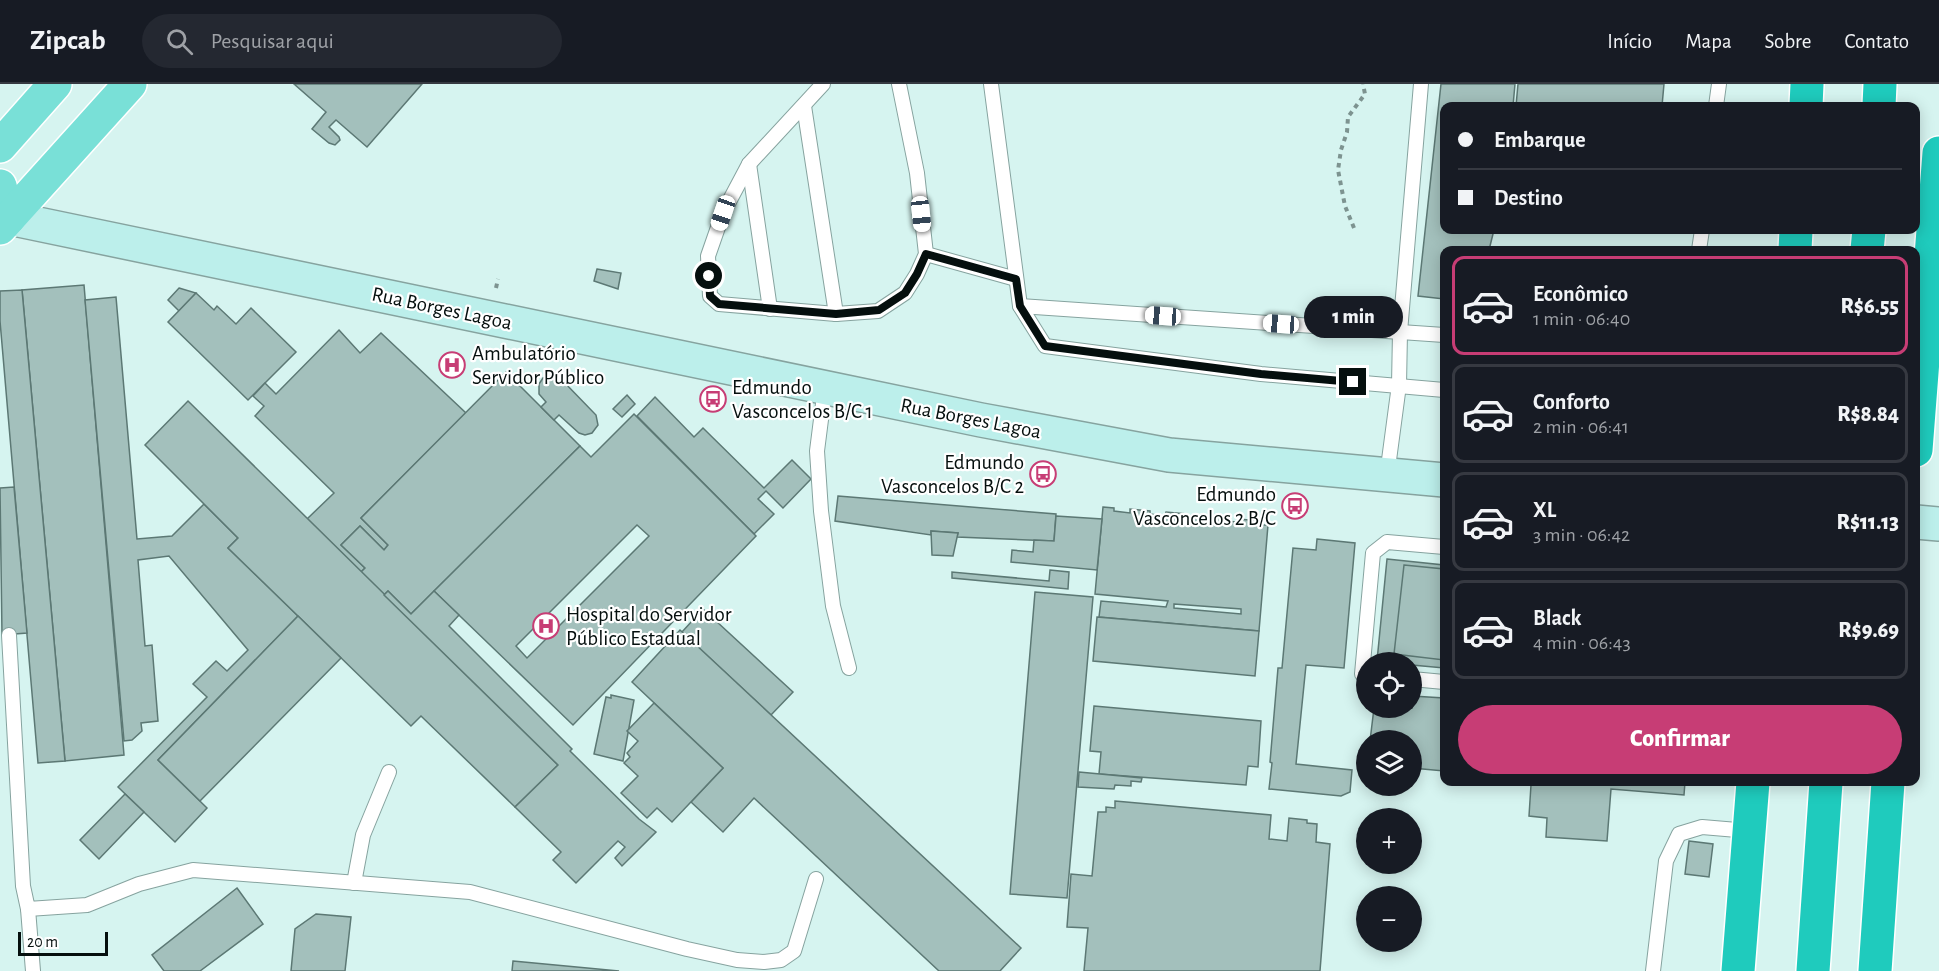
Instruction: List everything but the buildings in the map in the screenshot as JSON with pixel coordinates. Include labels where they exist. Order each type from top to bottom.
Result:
[{"type":"highway","points":[[1806,102],[1808,84]]},
{"type":"highway","points":[[1879,102],[1880,84]]},
{"type":"highway","points":[[1920,398],[1939,153]]},
{"type":"highway","points":[[1738,971],[1753,786]]},
{"type":"highway","points":[[1813,971],[1826,786]]},
{"type":"highway","points":[[1875,971],[1888,786]]},
{"type":"main road","points":[[4,147],[55,84]]},
{"type":"main road","points":[[4,223],[130,84]]},
{"type":"main road","points":[[0,186],[4,223]]},
{"type":"street","name":"Rua Borges Lagoa","points":[[4,223],[992,423],[1169,455],[1440,480]]},
{"type":"street","points":[[1920,522],[1939,524]]},
{"type":"lane","points":[[823,84],[749,164],[723,213],[708,256],[710,296],[719,304],[836,314],[879,310],[905,293],[926,254],[917,173],[899,84]]},
{"type":"lane","points":[[991,84],[1020,306],[1045,346],[1261,374],[1440,390]]},
{"type":"lane","points":[[1387,475],[1399,385],[1400,332],[1422,84]]},
{"type":"lane","points":[[1717,102],[1719,84]]},
{"type":"lane","points":[[804,106],[836,314]]},
{"type":"lane","points":[[749,164],[770,309]]},
{"type":"lane","points":[[926,254],[1016,279]]},
{"type":"lane","points":[[1020,306],[1440,335]]},
{"type":"lane","points":[[825,388],[817,451],[820,499],[833,606],[849,668]]},
{"type":"lane","points":[[1364,652],[1373,553],[1388,542],[1440,547]]},
{"type":"lane","points":[[9,635],[23,886],[28,909],[33,971]]},
{"type":"lane","points":[[1422,680],[1440,682]]},
{"type":"lane","points":[[0,730],[14,735]]},
{"type":"lane","points":[[354,883],[363,835],[389,772]]},
{"type":"lane","points":[[1653,971],[1666,861],[1679,834],[1702,827],[1749,831]]},
{"type":"lane","points":[[28,909],[87,905],[139,884],[193,870],[470,892],[687,949],[737,960],[764,962],[781,960],[794,951],[816,879]]},
{"type":"path","points":[[1354,228],[1345,206],[1338,170],[1348,117],[1365,94],[1363,84]]},
{"type":"path","points":[[496,289],[498,279]]},
{"type":"place","name":"Ambulatório Servidor Público","points":[[452,365]]},
{"type":"place","name":"Edmundo Vasconcelos B/C 1","points":[[713,399]]},
{"type":"place","name":"Edmundo Vasconcelos B/C 2","points":[[1043,474]]},
{"type":"place","name":"Edmundo Vasconcelos 2 B/C","points":[[1295,506]]},
{"type":"place","name":"Hospital do Servidor Público Estadual","points":[[546,626]]},
{"type":"route","points":[[709,276],[710,296],[719,304],[836,314],[879,310],[905,293],[926,254],[1016,279],[1020,306],[1045,346],[1261,374],[1353,382]]}]
